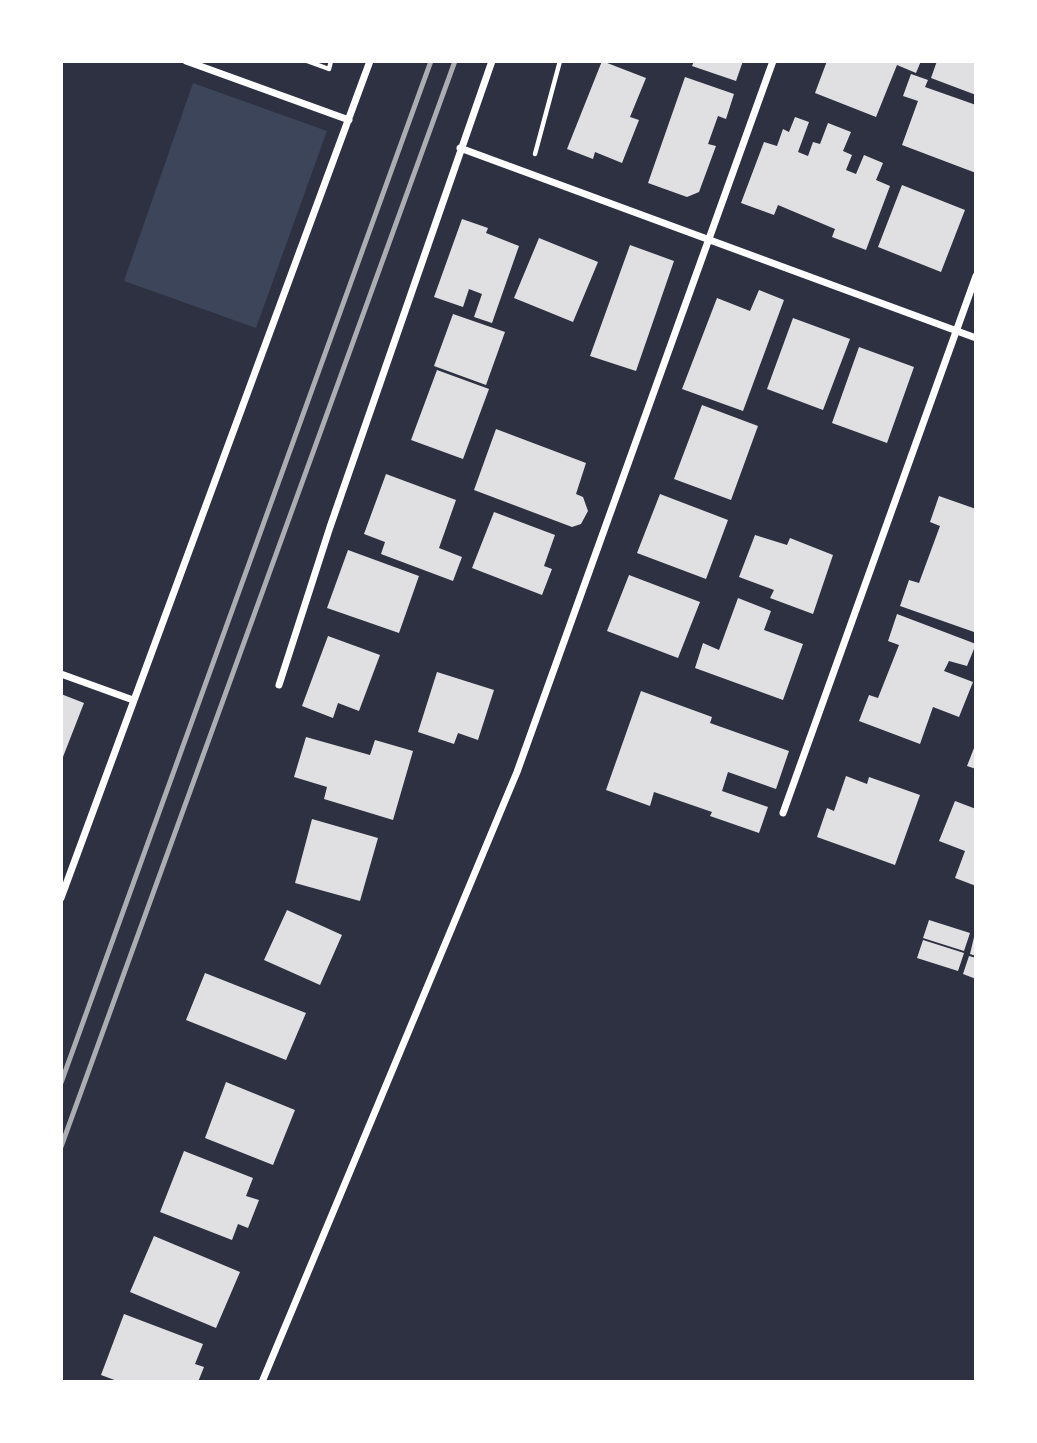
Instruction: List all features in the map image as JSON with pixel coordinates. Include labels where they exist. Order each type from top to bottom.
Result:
[{"type":"street","points":[[186,61],[203,64],[349,120]]},
{"type":"street","points":[[61,898],[370,61]]},
{"type":"street","points":[[279,685],[330,527],[492,61]]},
{"type":"street","points":[[262,1382],[517,772],[773,61]]},
{"type":"street","points":[[460,148],[976,338]]},
{"type":"street","points":[[783,813],[976,276]]},
{"type":"street","points":[[61,674],[133,700]]},
{"type":"path","points":[[307,61],[329,69],[331,61]]},
{"type":"path","points":[[530,172],[560,61]]},
{"type":"shaded area","points":[[193,83],[327,131],[256,328],[124,281]]},
{"type":"building","points":[[602,61],[646,78],[630,117],[639,120],[622,163],[595,152],[593,159],[567,149]]},
{"type":"building","points":[[694,61],[743,61],[736,81],[692,66]]},
{"type":"building","points":[[827,61],[921,61],[916,73],[897,65],[876,117],[815,93]]},
{"type":"building","points":[[937,61],[976,61],[976,95],[931,78]]},
{"type":"building","points":[[911,74],[928,80],[925,87],[976,105],[976,173],[902,145],[918,101],[903,96]]},
{"type":"building","points":[[685,77],[734,94],[726,119],[718,116],[708,144],[716,146],[699,192],[687,197],[648,183]]},
{"type":"building","points":[[795,117],[809,122],[798,152],[808,156],[813,142],[820,144],[828,123],[851,132],[843,151],[852,155],[846,170],[856,174],[864,155],[883,163],[876,180],[890,186],[866,250],[832,237],[835,229],[778,205],[774,215],[741,203],[764,142],[777,146],[783,129],[789,132]]},
{"type":"building","points":[[902,185],[965,210],[941,272],[878,247]]},
{"type":"building","points":[[462,219],[488,228],[486,233],[519,246],[492,323],[474,317],[482,294],[469,289],[463,307],[434,297]]},
{"type":"building","points":[[539,238],[598,262],[573,322],[514,298]]},
{"type":"building","points":[[630,245],[674,261],[636,371],[590,356]]},
{"type":"building","points":[[759,290],[784,300],[743,411],[682,389],[717,298],[750,311]]},
{"type":"building","points":[[453,314],[505,332],[486,385],[434,366]]},
{"type":"building","points":[[793,318],[850,339],[823,410],[767,389]]},
{"type":"building","points":[[859,347],[914,367],[887,443],[832,423]]},
{"type":"building","points":[[437,370],[489,389],[463,459],[411,440]]},
{"type":"building","points":[[702,405],[758,426],[731,500],[674,479]]},
{"type":"building","points":[[496,429],[586,463],[576,494],[583,497],[588,511],[581,524],[572,527],[474,490]]},
{"type":"building","points":[[386,474],[456,500],[439,548],[462,557],[453,581],[381,554],[385,542],[364,534]]},
{"type":"building","points":[[660,494],[728,520],[706,579],[637,553]]},
{"type":"building","points":[[939,496],[976,509],[974,632],[900,606],[909,580],[919,583],[940,526],[930,522]]},
{"type":"building","points":[[494,512],[555,535],[544,566],[552,569],[542,595],[472,568]]},
{"type":"building","points":[[755,535],[787,545],[790,538],[833,555],[813,614],[770,598],[774,590],[739,577]]},
{"type":"building","points":[[348,550],[419,576],[399,633],[327,608]]},
{"type":"building","points":[[629,575],[700,602],[678,658],[607,631]]},
{"type":"building","points":[[738,598],[771,611],[764,630],[803,644],[783,700],[695,668],[703,643],[719,650]]},
{"type":"building","points":[[897,614],[976,644],[967,666],[949,661],[944,671],[973,682],[959,717],[933,707],[920,744],[859,721],[869,695],[878,698],[899,645],[888,641]]},
{"type":"building","points":[[328,636],[380,655],[359,711],[338,703],[333,718],[302,706]]},
{"type":"building","points":[[437,672],[494,690],[478,740],[458,733],[454,744],[418,732]]},
{"type":"building","points":[[641,691],[712,717],[710,723],[789,751],[776,789],[728,772],[722,791],[768,807],[759,833],[710,816],[712,812],[654,792],[650,806],[606,790]]},
{"type":"building","points":[[61,694],[84,703],[61,762]]},
{"type":"building","points":[[306,737],[370,755],[375,740],[413,751],[393,820],[324,799],[327,787],[294,777]]},
{"type":"building","points":[[976,743],[976,769],[967,766]]},
{"type":"building","points":[[846,776],[867,784],[869,777],[920,795],[895,865],[817,837],[827,808],[834,811]]},
{"type":"building","points":[[955,801],[976,809],[976,886],[955,878],[965,851],[939,841]]},
{"type":"building","points":[[312,819],[378,838],[360,901],[295,883]]},
{"type":"building","points":[[287,910],[342,935],[320,985],[264,960]]},
{"type":"building","points":[[929,920],[970,933],[964,951],[923,938]]},
{"type":"building","points":[[976,933],[976,956],[970,954]]},
{"type":"building","points":[[923,940],[964,953],[958,971],[917,958]]},
{"type":"building","points":[[969,956],[976,958],[976,979],[963,974]]},
{"type":"building","points":[[205,973],[306,1013],[286,1060],[186,1020]]},
{"type":"building","points":[[226,1082],[295,1110],[273,1165],[205,1138]]},
{"type":"building","points":[[184,1151],[253,1178],[246,1196],[259,1200],[248,1228],[238,1224],[232,1240],[160,1212]]},
{"type":"building","points":[[154,1236],[240,1272],[216,1328],[130,1292]]},
{"type":"building","points":[[124,1314],[203,1344],[195,1364],[204,1367],[198,1382],[120,1382],[101,1375]]},
{"type":"railway","points":[[61,1083],[431,61]]},
{"type":"railway","points":[[61,1147],[455,61]]}]
